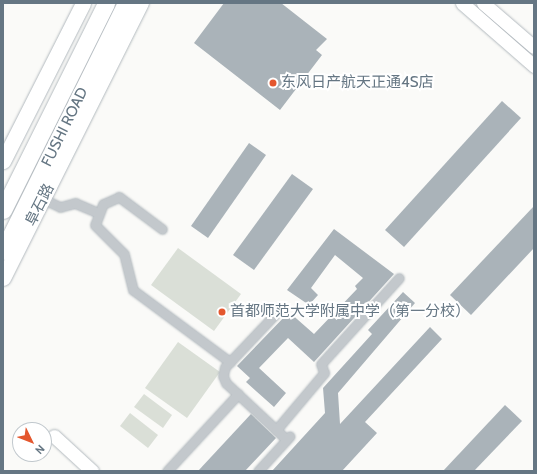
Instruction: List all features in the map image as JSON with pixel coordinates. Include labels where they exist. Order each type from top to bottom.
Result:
[{"type":"highway","name":"FUSHI ROAD","points":[[3,210],[106,3]]},
{"type":"highway","name":"FUSHI ROAD","points":[[3,251],[126,3]]},
{"type":"main road","points":[[3,161],[83,3]]},
{"type":"main road","name":"阜石路","points":[[3,278],[141,3]]},
{"type":"street","points":[[462,3],[534,66]]},
{"type":"street","points":[[483,3],[534,48]]},
{"type":"street","points":[[162,228],[119,197],[103,204],[94,225],[124,254],[133,290],[230,362]]},
{"type":"street","points":[[43,200],[60,207],[75,203],[99,213]]},
{"type":"street","points":[[276,430],[324,373],[321,364],[399,278]]},
{"type":"street","points":[[258,471],[288,437],[276,430],[238,394],[223,376],[230,362],[280,308]]},
{"type":"street","points":[[167,471],[238,394]]},
{"type":"street","points":[[54,436],[92,471]]},
{"type":"shaded area","points":[[178,248],[241,294],[214,331],[151,285]]},
{"type":"shaded area","points":[[178,342],[220,372],[187,418],[145,388]]},
{"type":"shaded area","points":[[144,394],[172,415],[163,428],[134,407]]},
{"type":"shaded area","points":[[130,413],[158,435],[148,448],[120,426]]},
{"type":"building","name":"东风日产航天正通4S店","points":[[224,3],[281,3],[327,39],[316,50],[322,55],[280,110],[194,43]]},
{"type":"building","points":[[502,101],[521,118],[404,247],[385,230]]},
{"type":"building","points":[[249,143],[266,155],[208,238],[191,226]]},
{"type":"building","points":[[292,174],[313,189],[254,270],[233,255]]},
{"type":"building","points":[[534,206],[534,248],[471,315],[450,295]]},
{"type":"building","points":[[334,229],[394,274],[314,362],[288,338],[259,368],[286,393],[274,407],[246,382],[250,378],[237,366],[289,312],[314,334],[357,289],[355,286],[363,278],[335,255],[311,288],[318,295],[309,305],[287,290]]},
{"type":"building","points":[[403,292],[415,303],[338,393],[340,424],[430,327],[442,339],[365,422],[377,433],[342,471],[272,471],[325,413],[323,388],[372,334],[368,330]]},
{"type":"building","points":[[505,405],[522,421],[474,471],[443,471]]},
{"type":"building","points":[[251,414],[276,438],[245,471],[198,471]]},
{"type":"place","name":"东风日产航天正通4S店","points":[[273,83]]},
{"type":"place","name":"首都师范大学附属中学（第一分校）","points":[[222,312]]}]
